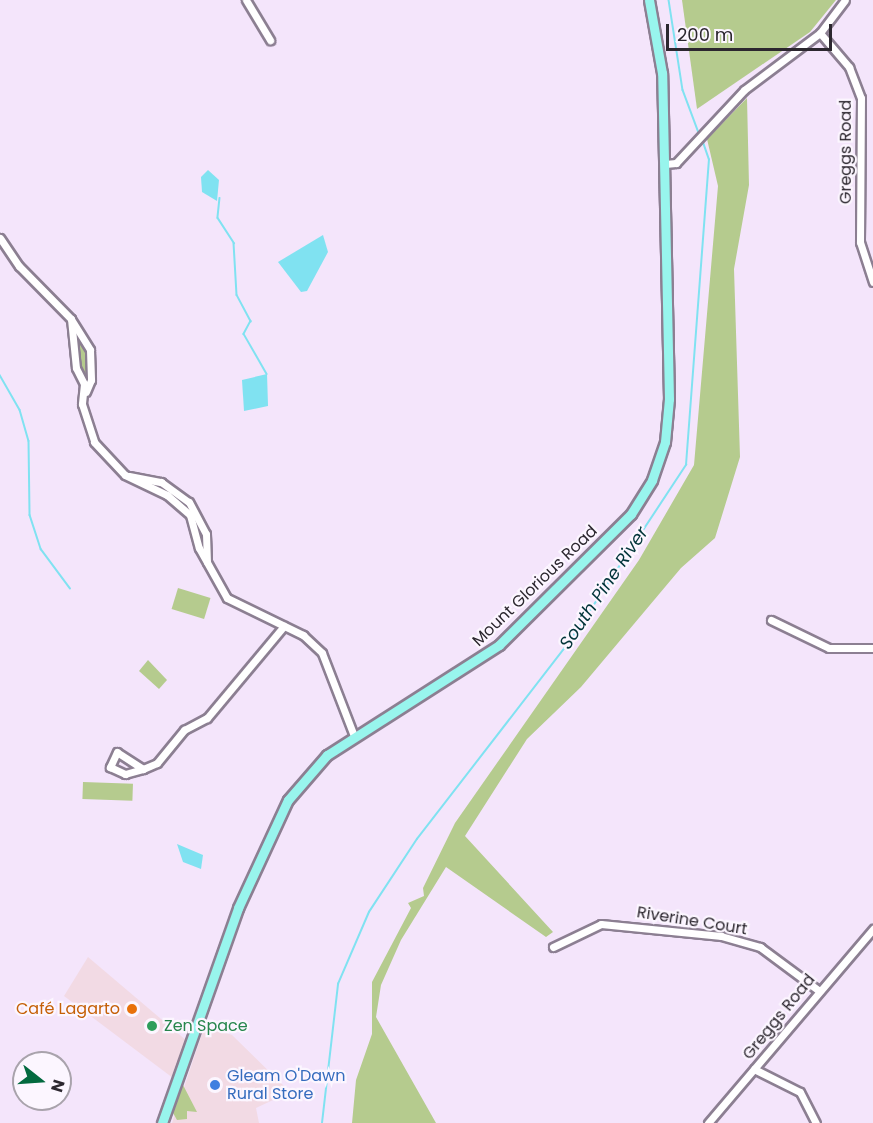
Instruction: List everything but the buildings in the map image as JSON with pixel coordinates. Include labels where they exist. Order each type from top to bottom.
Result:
[{"type":"main road","name":"Mount Glorious Road","points":[[162,1123],[238,908],[288,800],[327,755],[499,645],[631,514],[652,480],[665,442],[669,399],[662,73],[649,0]]},
{"type":"street","points":[[246,0],[270,40]]},
{"type":"street","points":[[665,165],[676,163],[724,108],[820,33],[845,0]]},
{"type":"street","name":"Greggs Road","points":[[820,33],[849,67],[861,98],[860,242],[873,282]]},
{"type":"street","points":[[0,237],[19,266],[71,319],[90,350],[91,380],[83,394]]},
{"type":"street","points":[[71,319],[85,421],[94,442],[125,475],[174,500],[190,515],[207,562],[227,598],[284,626],[322,653],[354,736]]},
{"type":"street","points":[[125,475],[161,482],[179,493],[200,518],[207,562]]},
{"type":"street","points":[[174,500],[179,493]]},
{"type":"street","points":[[771,620],[829,648],[873,648]]},
{"type":"street","points":[[143,769],[117,752],[110,767],[125,774],[143,769],[157,763],[184,730],[207,718],[284,626]]},
{"type":"street","name":"Riverine Court","points":[[553,947],[601,924],[721,936],[760,947],[818,990]]},
{"type":"street","name":"Greggs Road","points":[[708,1123],[818,990],[872,932]]},
{"type":"street","points":[[754,1069],[800,1092],[816,1123]]},
{"type":"shaded area","points":[[88,957],[187,1041],[173,1078],[64,996]]},
{"type":"shaded area","points":[[205,1025],[232,1035],[290,1092],[256,1108],[259,1123],[172,1123]]},
{"type":"green space","points":[[682,0],[836,0],[810,32],[697,109]]},
{"type":"green space","points":[[747,98],[749,185],[734,269],[740,457],[715,538],[681,568],[581,687],[527,739],[465,836],[553,932],[546,937],[446,867],[401,940],[381,985],[376,1017],[436,1123],[352,1123],[356,1080],[372,1034],[372,982],[411,908],[408,903],[424,896],[423,888],[455,823],[639,560],[694,465],[718,186],[707,139]]},
{"type":"green space","points":[[71,319],[83,331],[92,365],[86,391],[76,368]]},
{"type":"green space","points":[[178,588],[211,598],[204,619],[172,609]]},
{"type":"green space","points":[[148,660],[167,680],[159,689],[139,671]]},
{"type":"green space","points":[[83,782],[133,784],[132,801],[82,799]]},
{"type":"green space","points":[[182,1083],[197,1112],[187,1111],[187,1119],[177,1120],[173,1113]]},
{"type":"water","points":[[208,170],[219,180],[217,201],[202,192],[201,177]]},
{"type":"water","points":[[323,235],[328,252],[307,291],[301,292],[278,262]]},
{"type":"water","points":[[267,374],[268,406],[244,411],[242,380]]},
{"type":"water","points":[[177,844],[203,855],[201,869],[183,862]]},
{"type":"waterway","name":"South Pine River","points":[[669,0],[683,90],[699,133]]},
{"type":"waterway","name":"South Pine River","points":[[322,1123],[338,984],[369,912],[417,839],[570,641],[686,465],[709,160],[702,140]]},
{"type":"waterway","points":[[220,198],[218,218],[234,243],[237,295],[251,321],[244,334],[267,374]]},
{"type":"waterway","points":[[0,375],[20,410],[29,441],[30,515],[41,549],[70,588]]},
{"type":"place","name":"Café Lagarto","points":[[132,1009]]},
{"type":"place","name":"Zen Space","points":[[152,1026]]},
{"type":"place","name":"Gleam O'Dawn Rural Store","points":[[215,1085]]}]
